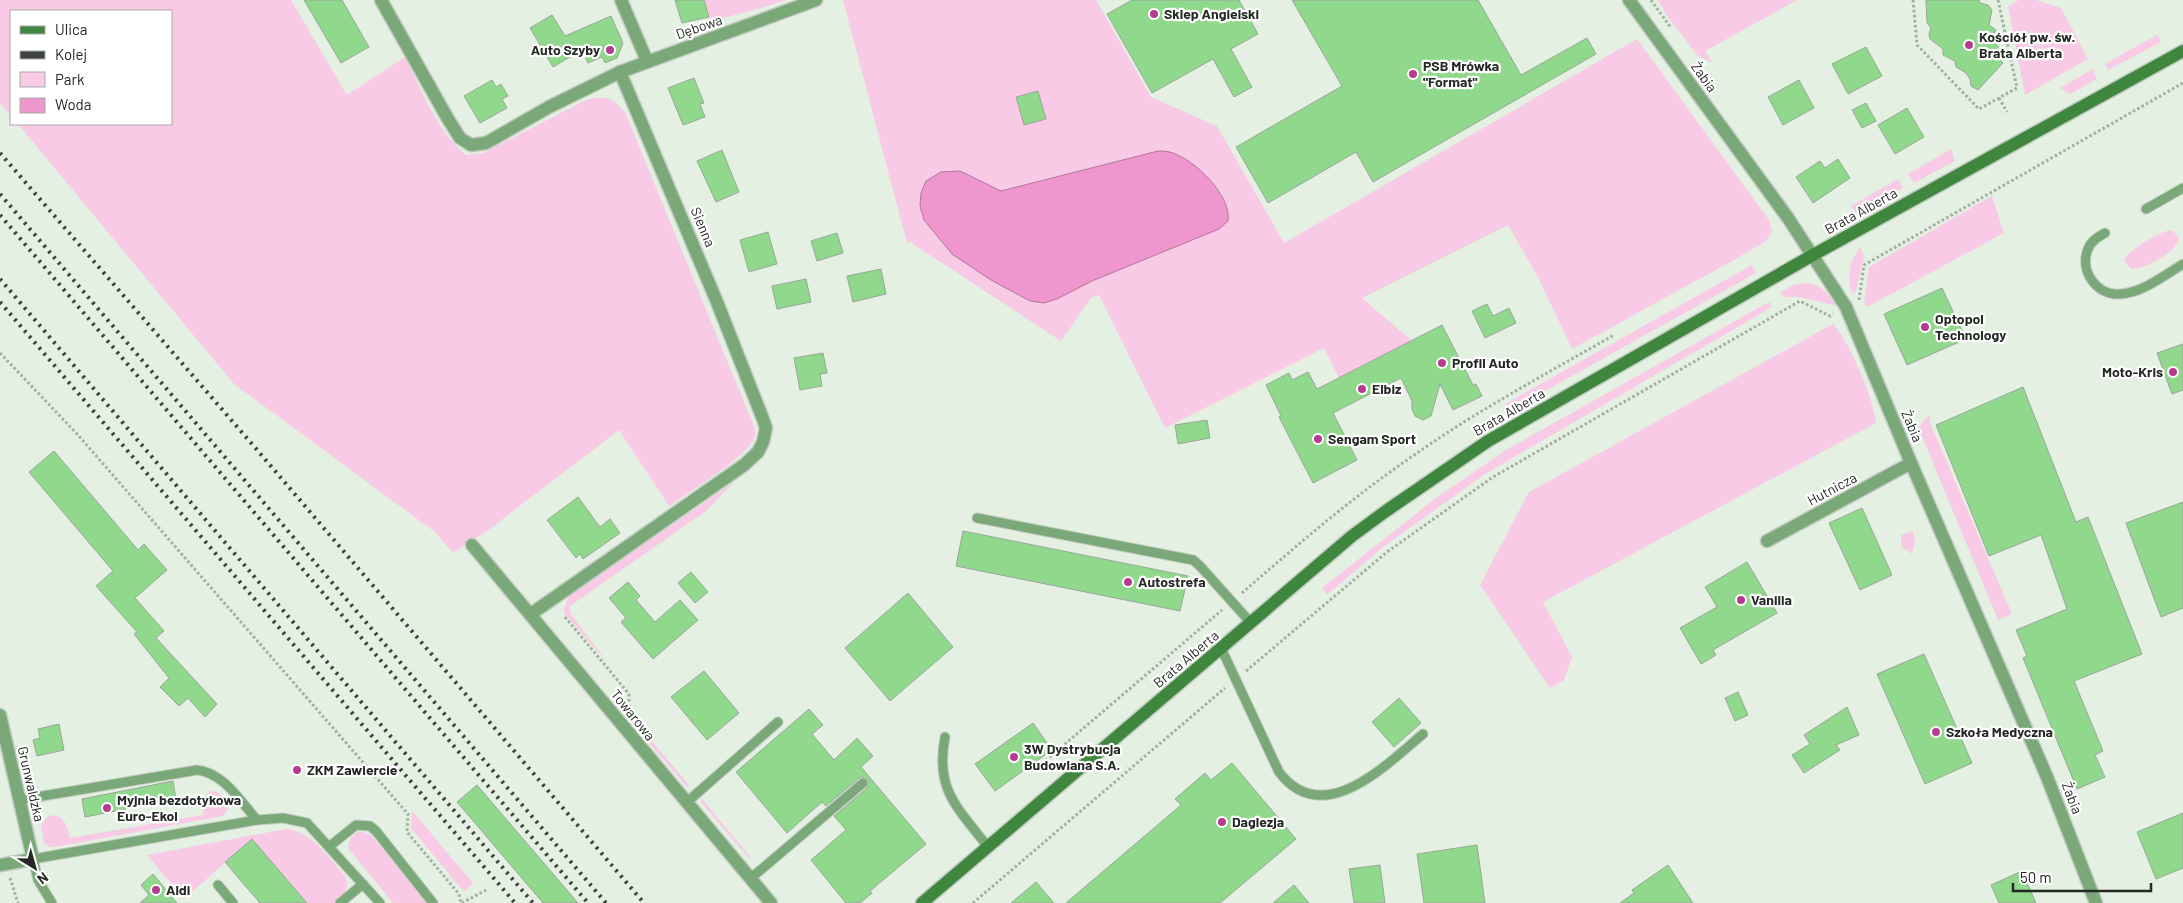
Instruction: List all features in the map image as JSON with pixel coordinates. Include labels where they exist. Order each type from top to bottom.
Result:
[{"type":"street","points":[[381,0],[448,119],[460,138],[471,145],[486,143],[549,106],[620,72]]},
{"type":"street","points":[[621,0],[646,61]]},
{"type":"street","name":"Dębowa","points":[[620,72],[816,0]]},
{"type":"street","name":"Żabia","points":[[1629,0],[1813,255],[1846,307],[1911,463],[2048,777],[2096,903]]},
{"type":"street","name":"Brata Alberta","points":[[922,903],[1368,524],[1488,441],[1813,255],[2183,52]]},
{"type":"street","name":"Sienna","points":[[531,614],[744,465],[758,452],[766,434],[766,428],[758,404],[721,311],[648,134],[620,72]]},
{"type":"street","name":"Hutnicza","points":[[1766,541],[1911,463]]},
{"type":"street","name":"Towarowa","points":[[472,545],[770,903]]},
{"type":"street","name":"Grunwaldzka","points":[[0,715],[32,859]]},
{"type":"street","points":[[4,865],[32,859]]},
{"type":"lane","points":[[2146,209],[2183,188]]},
{"type":"lane","points":[[2105,233],[2091,243],[2086,254],[2086,262],[2096,286],[2107,293],[2121,294],[2133,292],[2183,264]]},
{"type":"lane","points":[[976,518],[1193,560],[1251,623]]},
{"type":"lane","points":[[1221,648],[1279,772],[1297,788],[1314,794],[1334,794],[1354,788],[1372,776],[1423,734]]},
{"type":"lane","points":[[686,803],[778,722]]},
{"type":"lane","points":[[945,737],[942,754],[944,780],[947,790],[951,799],[988,846]]},
{"type":"lane","points":[[19,800],[197,770],[214,774],[257,820]]},
{"type":"lane","points":[[750,879],[863,783]]},
{"type":"lane","points":[[52,903],[38,880],[32,859],[257,820],[283,818],[307,823],[380,903]]},
{"type":"lane","points":[[330,846],[356,825],[370,826],[434,903]]},
{"type":"lane","points":[[218,884],[234,903]]},
{"type":"lane","points":[[340,903],[363,884]]},
{"type":"path","points":[[1913,0],[1917,45],[1979,109],[2017,88],[1998,0]]},
{"type":"path","points":[[972,903],[1387,552],[1493,477],[1800,301],[1830,316],[1860,300],[1864,265],[2183,83]]},
{"type":"path","points":[[1999,98],[2007,112]]},
{"type":"path","points":[[1038,767],[1324,523],[1405,461],[1496,401],[1614,335]]},
{"type":"path","points":[[0,353],[78,434],[408,814],[407,832],[458,894],[461,903],[486,890]]},
{"type":"path","points":[[565,617],[629,694],[628,707]]},
{"type":"path","points":[[4,865],[18,903]]},
{"type":"green space","points":[[0,0],[291,0],[347,95],[405,57],[438,122],[455,145],[466,155],[483,153],[588,99],[609,99],[625,112],[753,423],[755,435],[752,443],[732,462],[669,506],[619,430],[487,531],[453,553],[435,532],[234,384],[19,125],[172,125],[172,10],[10,10],[10,115],[0,103]]},
{"type":"green space","points":[[704,0],[785,0],[711,21]]},
{"type":"green space","points":[[843,0],[1096,0],[1151,97],[1217,126],[1284,243],[1637,39],[1769,220],[1772,232],[1766,241],[1734,260],[1572,349],[1538,277],[1508,225],[1362,298],[1412,341],[1339,378],[1324,348],[1165,428],[1099,295],[1091,298],[1061,341],[910,242],[907,243]],"holes":[[[1158,151],[1172,152],[1199,171],[1221,192],[1229,212],[1057,299],[960,171],[1001,191]]]},
{"type":"green space","points":[[1658,0],[1797,0],[1705,51],[1713,63],[1698,56],[1665,13]]},
{"type":"green space","points":[[2019,0],[2036,0],[2061,8],[2088,59],[2025,95],[2008,6]]},
{"type":"green space","points":[[2157,35],[2161,42],[2108,70],[2105,64]]},
{"type":"green space","points":[[2093,69],[2097,79],[2070,94],[2060,88]]},
{"type":"green space","points":[[1951,149],[1955,161],[1914,183],[1908,174]]},
{"type":"green space","points":[[1898,179],[1903,188],[1856,213],[1851,206]]},
{"type":"green space","points":[[1992,196],[2004,233],[1867,307],[1864,303],[1869,267]]},
{"type":"green space","points":[[2172,230],[2179,238],[2177,243],[2173,249],[2160,259],[2131,269],[2124,261],[2131,252],[2145,242],[2161,233]]},
{"type":"green space","points":[[1860,247],[1864,256],[1856,292],[1852,294],[1850,269],[1853,258]]},
{"type":"green space","points":[[1752,265],[1756,273],[1511,410],[1505,404]]},
{"type":"green space","points":[[1807,283],[1821,288],[1837,306],[1800,297],[1784,297],[1780,292],[1794,285]]},
{"type":"green space","points":[[1769,302],[1772,307],[1485,474],[1383,547],[1327,595],[1322,588],[1436,498],[1506,450]]},
{"type":"green space","points":[[1833,324],[1854,357],[1871,400],[1876,423],[1543,602],[1572,657],[1564,680],[1550,688],[1480,585],[1529,492]]},
{"type":"green space","points":[[1930,414],[1930,423],[2012,614],[1998,620],[1919,429]]},
{"type":"green space","points":[[734,482],[706,511],[570,606],[570,613],[609,665],[564,613],[569,596]]},
{"type":"green space","points":[[1913,531],[1915,542],[1912,554],[1901,546],[1901,535]]},
{"type":"green space","points":[[632,718],[689,785],[687,787],[631,722]]},
{"type":"green space","points":[[210,791],[217,792],[224,798],[228,809],[223,816],[55,847],[50,847],[44,843],[41,825],[48,816],[58,816],[64,821],[70,838],[203,815],[203,798]]},
{"type":"green space","points":[[702,799],[751,858],[747,856],[700,801]]},
{"type":"green space","points":[[412,811],[473,883],[464,892],[411,828]]},
{"type":"green space","points":[[286,829],[296,831],[312,840],[345,876],[347,889],[341,899],[333,903],[307,903],[252,839],[184,899],[147,855]]},
{"type":"green space","points":[[360,831],[371,835],[424,897],[426,903],[393,903],[348,848],[351,837]]},
{"type":"water","points":[[1158,151],[1171,152],[1182,157],[1202,171],[1224,201],[1228,211],[1228,221],[1219,229],[1092,281],[1057,299],[1044,303],[1030,301],[991,280],[952,254],[924,220],[920,206],[921,193],[926,181],[941,172],[960,171],[1001,191]]},
{"type":"building","points":[[304,0],[342,0],[369,47],[341,63]]},
{"type":"building","points":[[675,0],[704,0],[709,17],[682,23]]},
{"type":"building","points":[[1132,0],[1239,0],[1258,34],[1231,49],[1252,87],[1234,97],[1213,59],[1152,93],[1107,14]]},
{"type":"building","points":[[1292,0],[1478,0],[1521,75],[1587,38],[1596,54],[1373,182],[1356,152],[1268,203],[1236,147],[1342,86]]},
{"type":"building","name":"Kościół pw. św. Brata Alberta","points":[[1926,0],[1979,0],[1980,3],[1988,5],[1992,10],[1989,25],[1996,30],[1992,39],[1998,47],[1997,56],[2003,63],[1978,90],[1971,86],[1970,79],[1966,73],[1956,67],[1955,61],[1943,55],[1943,49],[1930,39],[1931,28],[1927,23]]},
{"type":"building","points":[[552,15],[565,36],[611,16],[623,43],[617,58],[605,63],[602,57],[588,63],[582,50],[553,67],[530,28]]},
{"type":"building","points":[[1866,47],[1882,76],[1848,94],[1832,64]]},
{"type":"building","points":[[694,78],[704,103],[700,104],[705,117],[683,125],[668,88]]},
{"type":"building","points":[[492,80],[496,87],[501,84],[508,96],[502,99],[507,108],[480,123],[464,96]]},
{"type":"building","points":[[1799,80],[1814,108],[1783,125],[1768,97]]},
{"type":"building","points":[[1038,91],[1046,119],[1024,125],[1016,97]]},
{"type":"building","points":[[1866,103],[1876,121],[1862,128],[1852,110]]},
{"type":"building","points":[[1907,108],[1924,137],[1895,154],[1878,125]]},
{"type":"building","points":[[722,150],[739,192],[716,202],[697,161]]},
{"type":"building","points":[[1838,159],[1850,178],[1813,203],[1796,177],[1820,161],[1825,168]]},
{"type":"building","points":[[768,232],[777,264],[749,272],[740,240]]},
{"type":"building","points":[[837,233],[843,253],[817,261],[811,241]]},
{"type":"building","points":[[881,269],[886,294],[853,302],[847,276]]},
{"type":"building","points":[[806,279],[811,302],[777,309],[772,286]]},
{"type":"building","name":"Optopol Technology","points":[[1942,288],[1966,339],[1907,365],[1884,314]]},
{"type":"building","points":[[1487,304],[1493,316],[1509,308],[1516,323],[1485,338],[1472,311]]},
{"type":"building","points":[[1442,325],[1473,385],[1476,384],[1482,396],[1453,410],[1440,384],[1431,416],[1423,420],[1415,416],[1412,409],[1412,401],[1401,378],[1333,413],[1357,460],[1313,483],[1279,417],[1281,416],[1266,385],[1289,373],[1292,380],[1308,372],[1317,389]]},
{"type":"building","name":"Moto-Kris","points":[[2183,344],[2183,390],[2172,394],[2157,353]]},
{"type":"building","points":[[823,353],[827,373],[820,374],[822,386],[800,390],[794,358]]},
{"type":"building","points":[[2023,387],[2076,522],[2088,517],[2142,654],[2074,681],[2103,751],[2095,755],[2105,777],[2077,789],[2023,658],[2027,656],[2016,630],[2067,609],[2041,535],[1989,556],[1936,425]]},
{"type":"building","points":[[1207,420],[1210,438],[1178,444],[1175,425]]},
{"type":"building","points":[[54,451],[138,550],[144,544],[167,570],[135,598],[164,631],[156,638],[217,704],[205,717],[188,698],[179,706],[160,687],[169,678],[134,634],[137,632],[96,586],[113,571],[29,472]]},
{"type":"building","points":[[578,497],[600,527],[610,519],[620,533],[583,559],[580,554],[576,558],[547,520]]},
{"type":"building","points":[[2183,502],[2183,608],[2161,617],[2126,523]]},
{"type":"building","points":[[1862,508],[1892,575],[1860,590],[1829,523]]},
{"type":"building","points":[[963,531],[1188,576],[1180,611],[956,566]]},
{"type":"building","name":"Vanilia","points":[[1747,562],[1777,613],[1713,650],[1716,655],[1701,664],[1680,628],[1717,607],[1705,587]]},
{"type":"building","points":[[691,572],[708,592],[695,603],[678,583]]},
{"type":"building","points":[[628,582],[640,596],[636,600],[655,622],[680,600],[698,620],[653,659],[621,622],[626,618],[609,598]]},
{"type":"building","points":[[908,593],[953,647],[890,701],[845,648]]},
{"type":"building","points":[[1924,654],[1972,763],[1925,784],[1877,674]]},
{"type":"building","points":[[704,671],[739,713],[707,740],[671,697]]},
{"type":"building","points":[[1738,692],[1748,715],[1735,721],[1725,698]]},
{"type":"building","points":[[1399,698],[1421,723],[1394,747],[1372,722]]},
{"type":"building","points":[[1847,707],[1859,735],[1836,745],[1840,750],[1804,773],[1792,755],[1810,744],[1804,735]]},
{"type":"building","points":[[809,709],[823,725],[812,734],[834,760],[857,738],[873,756],[861,767],[926,844],[870,891],[872,893],[860,903],[846,903],[811,860],[846,830],[834,816],[867,788],[869,782],[867,779],[859,778],[826,806],[822,802],[787,833],[736,772]]},
{"type":"building","name":"3W Dystrybucja Budowlana S.A.","points":[[1033,723],[1052,750],[995,791],[975,764]]},
{"type":"building","points":[[59,724],[64,750],[37,756],[33,740],[40,738],[38,729]]},
{"type":"building","name":"Daglezja","points":[[1232,763],[1296,839],[1220,903],[1066,903],[1181,805],[1175,799],[1205,773],[1211,780]]},
{"type":"building","name":"Myjnia bezdotykowa Euro-Ekol","points":[[173,781],[176,799],[85,817],[82,799]]},
{"type":"building","points":[[477,785],[578,903],[543,903],[457,802]]},
{"type":"building","points":[[2183,813],[2183,868],[2156,879],[2137,832]]},
{"type":"building","points":[[252,839],[307,903],[260,903],[241,881],[225,862]]},
{"type":"building","points":[[1477,845],[1485,903],[1424,903],[1417,854]]},
{"type":"building","points":[[1380,865],[1385,903],[1354,903],[1349,869]]},
{"type":"building","points":[[1668,865],[1693,903],[1620,903],[1634,893],[1632,890]]},
{"type":"building","points":[[2022,871],[2036,903],[1999,903],[1991,885]]},
{"type":"building","name":"Aldi","points":[[153,874],[177,903],[140,903],[149,895],[141,885]]},
{"type":"building","points":[[1036,882],[1054,903],[1011,903]]},
{"type":"building","points":[[1294,885],[1309,903],[1273,903]]},
{"type":"railway","points":[[0,153],[252,444],[644,903]]},
{"type":"railway","points":[[0,194],[606,903]]},
{"type":"railway","points":[[0,215],[588,903]]},
{"type":"railway","points":[[0,279],[533,903]]},
{"type":"railway","points":[[0,302],[515,903]]},
{"type":"place","name":"Sklep Angielski","points":[[1154,14]]},
{"type":"place","name":"Kościół pw. św. Brata Alberta","points":[[1969,45]]},
{"type":"place","name":"Auto Szyby","points":[[610,50]]},
{"type":"place","name":"PSB Mrówka \"Format\"","points":[[1413,74]]},
{"type":"place","name":"Optopol Technology","points":[[1925,327]]},
{"type":"place","name":"Profil Auto","points":[[1442,363]]},
{"type":"place","name":"Moto-Kris","points":[[2173,372]]},
{"type":"place","name":"Elbiz","points":[[1362,389]]},
{"type":"place","name":"Sengam Sport","points":[[1318,439]]},
{"type":"place","name":"Autostrefa","points":[[1128,582]]},
{"type":"place","name":"Vanilia","points":[[1741,600]]},
{"type":"place","name":"Szkoła Medyczna","points":[[1936,732]]},
{"type":"place","name":"3W Dystrybucja Budowlana S.A.","points":[[1014,757]]},
{"type":"place","name":"ZKM Zawiercie","points":[[297,770]]},
{"type":"place","name":"Myjnia bezdotykowa Euro-Ekol","points":[[107,808]]},
{"type":"place","name":"Daglezja","points":[[1222,822]]},
{"type":"place","name":"Aldi","points":[[156,890]]}]
